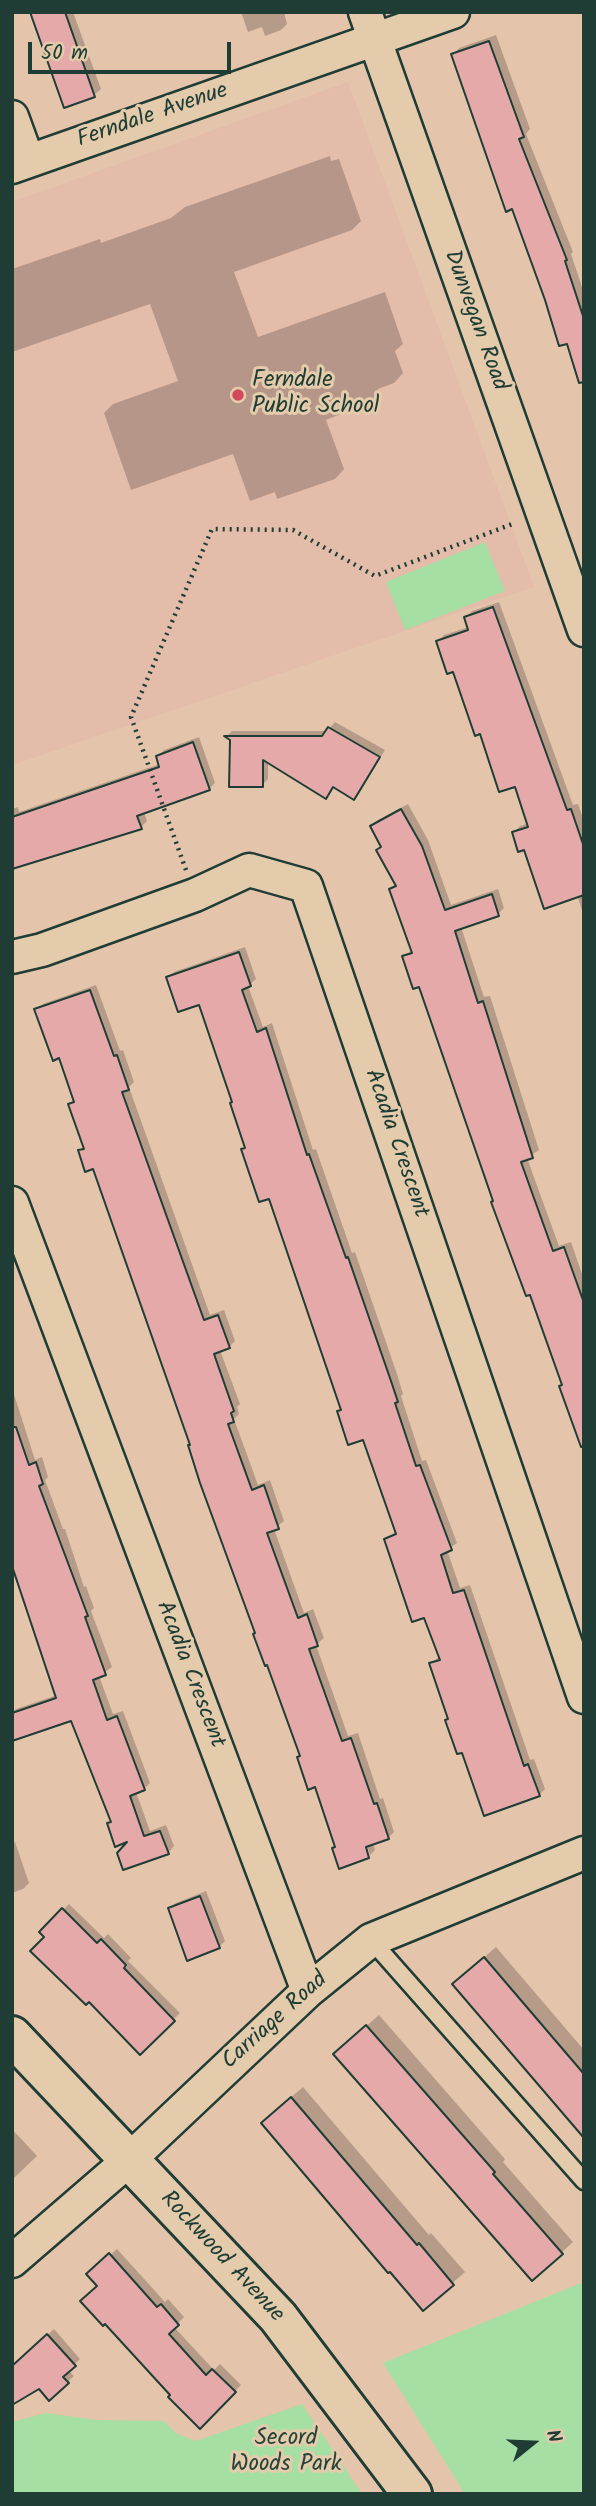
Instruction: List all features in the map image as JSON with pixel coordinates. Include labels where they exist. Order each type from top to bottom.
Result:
[{"type":"street","name":"Ferndale Avenue","points":[[20,164],[370,26],[453,12]]},
{"type":"street","name":"Dunvegan Road","points":[[370,26],[584,630]]},
{"type":"street","points":[[12,117],[20,164]]},
{"type":"street","name":"Acadia Crescent","points":[[12,957],[42,950],[195,895],[249,870],[306,886],[584,1697]]},
{"type":"street","name":"Acadia Crescent","points":[[12,1203],[308,1991]]},
{"type":"street","name":"Carriage Road","points":[[12,2261],[129,2160],[308,1991],[371,1940],[584,1853]]},
{"type":"street","name":"Rockwood Avenue","points":[[12,2036],[278,2317],[412,2494]]},
{"type":"lane","points":[[371,1940],[584,2181]]},
{"type":"path","points":[[195,895],[131,717],[212,529],[293,530],[375,576],[542,512]]},
{"type":"shaded area","name":"Ferndale Public School","points":[[348,82],[534,587],[12,765],[12,202]]},
{"type":"green space","points":[[485,542],[505,591],[405,630],[386,582]]},
{"type":"green space","points":[[584,2282],[584,2494],[465,2494],[383,2363]]},
{"type":"green space","name":"Secord Woods Park","points":[[302,2404],[362,2494],[12,2494],[12,2422],[46,2413],[96,2420],[164,2421],[177,2434],[196,2441]]},
{"type":"building","points":[[30,12],[65,12],[95,97],[64,108]]},
{"type":"building","points":[[489,41],[524,137],[519,139],[567,260],[565,261],[584,319],[584,382],[579,383],[567,344],[559,346],[512,209],[506,212],[451,54]]},
{"type":"building","points":[[493,607],[567,810],[571,809],[584,847],[584,895],[544,909],[524,850],[518,852],[512,832],[528,827],[515,787],[499,792],[480,734],[475,736],[453,672],[447,674],[436,641],[468,630],[464,617]]},
{"type":"building","points":[[328,727],[380,757],[354,800],[333,787],[326,799],[263,760],[263,787],[229,787],[230,740],[224,736],[322,736]]},
{"type":"building","points":[[193,742],[210,790],[137,816],[142,829],[12,869],[12,817],[159,767],[156,756]]},
{"type":"building","points":[[401,809],[422,846],[445,910],[492,894],[499,916],[455,931],[478,1003],[483,1001],[533,1158],[521,1162],[553,1251],[564,1247],[584,1303],[584,1446],[581,1447],[530,1295],[526,1296],[491,1202],[493,1201],[419,987],[413,989],[402,956],[412,953],[389,889],[396,886],[376,850],[381,847],[370,826]]},
{"type":"building","points":[[239,952],[251,986],[242,990],[257,1032],[266,1028],[307,1155],[309,1154],[346,1258],[348,1257],[391,1381],[398,1402],[395,1403],[416,1466],[420,1465],[452,1550],[441,1555],[453,1593],[464,1590],[524,1766],[528,1764],[540,1796],[484,1816],[462,1753],[457,1754],[445,1720],[448,1719],[429,1663],[440,1660],[424,1618],[412,1622],[384,1539],[396,1534],[363,1440],[348,1445],[337,1411],[341,1410],[269,1199],[259,1202],[241,1149],[245,1148],[230,1103],[232,1102],[199,1005],[178,1012],[166,977]]},
{"type":"building","points":[[90,990],[114,1056],[117,1055],[129,1090],[122,1092],[204,1320],[218,1315],[230,1348],[214,1354],[234,1411],[231,1413],[234,1422],[228,1424],[252,1490],[264,1485],[279,1529],[267,1533],[298,1618],[307,1614],[318,1646],[309,1649],[342,1741],[351,1738],[389,1839],[366,1847],[369,1858],[339,1869],[332,1848],[335,1847],[315,1787],[308,1790],[297,1757],[300,1756],[253,1634],[255,1633],[200,1483],[190,1445],[93,1169],[85,1172],[78,1150],[84,1149],[68,1104],[74,1102],[59,1058],[53,1061],[34,1009]]},
{"type":"building","points":[[12,1427],[16,1427],[29,1465],[36,1462],[43,1484],[39,1486],[88,1616],[85,1617],[106,1675],[93,1680],[107,1720],[117,1716],[145,1790],[130,1796],[144,1836],[160,1831],[169,1854],[123,1870],[117,1853],[127,1842],[115,1847],[107,1823],[111,1822],[71,1721],[12,1741],[12,1713],[56,1698],[12,1566]]},
{"type":"building","points":[[200,1896],[220,1948],[187,1961],[168,1908]]},
{"type":"building","points":[[62,1908],[97,1943],[101,1939],[126,1965],[124,1968],[175,2021],[140,2055],[89,2002],[86,2005],[30,1951],[44,1937],[39,1932]]},
{"type":"building","points":[[484,1957],[584,2074],[584,2138],[452,1984]]},
{"type":"building","points":[[366,2025],[563,2254],[532,2281],[333,2054]]},
{"type":"building","points":[[291,2097],[454,2285],[423,2311],[261,2123]]},
{"type":"building","points":[[109,2253],[157,2307],[161,2304],[179,2325],[169,2334],[206,2375],[212,2369],[236,2392],[200,2429],[168,2397],[170,2395],[105,2324],[103,2326],[80,2301],[97,2286],[86,2274]]},
{"type":"building","points":[[47,2334],[76,2366],[63,2377],[69,2383],[49,2401],[39,2389],[12,2405],[12,2366]]},
{"type":"place","name":"Ferndale Public School","points":[[238,395]]}]
